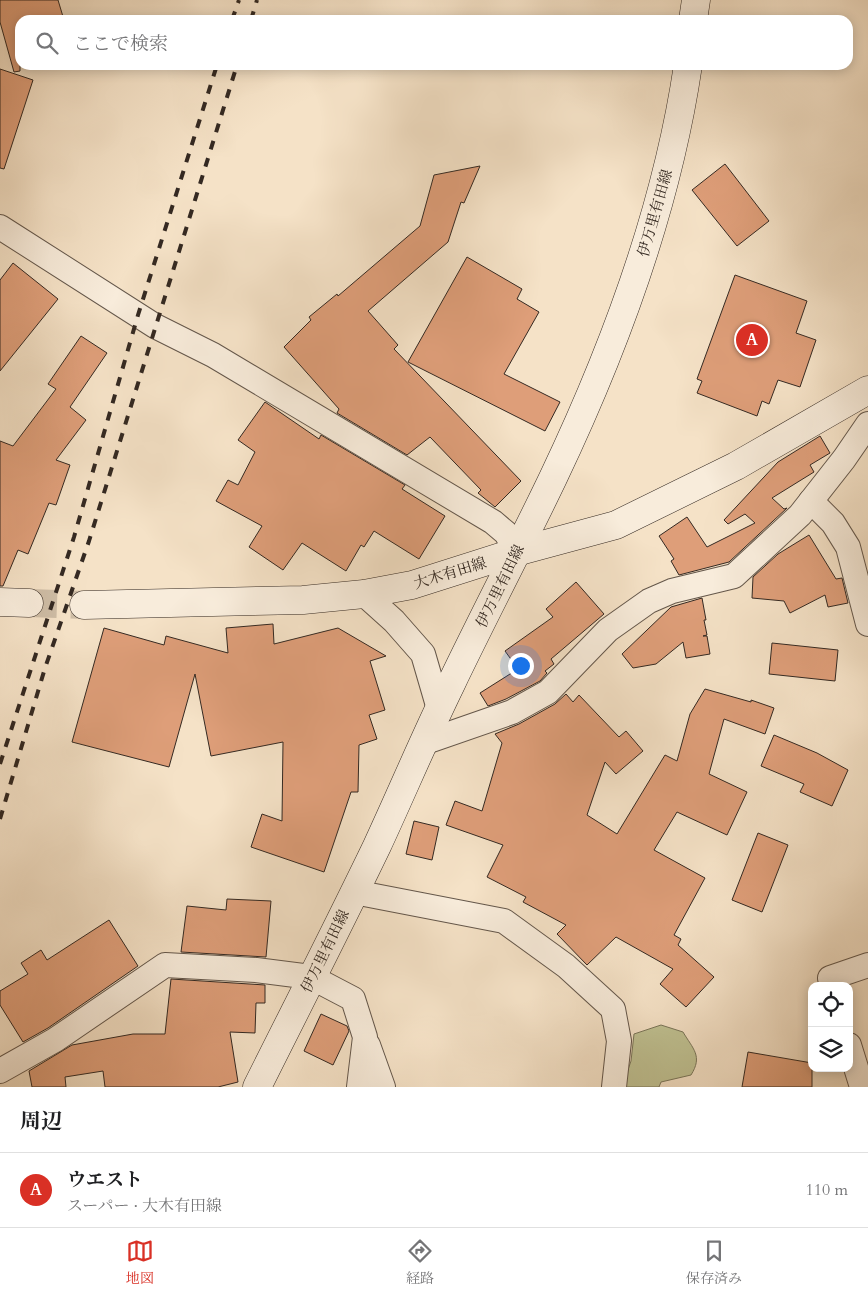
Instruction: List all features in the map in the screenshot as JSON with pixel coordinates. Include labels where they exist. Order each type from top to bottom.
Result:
[{"type":"main road","points":[[694,15],[696,0]]},
{"type":"main road","name":"伊万里有田線","points":[[257,1087],[354,892],[423,743],[558,469],[621,320],[649,235],[680,119],[687,70]]},
{"type":"main road","name":"大木有田線","points":[[84,605],[303,600],[364,594],[452,574],[516,552],[616,525],[736,466],[868,390]]},
{"type":"main road","points":[[0,602],[30,603]]},
{"type":"street","points":[[0,227],[155,326],[214,355],[493,522],[506,533],[516,552]]},
{"type":"street","points":[[423,743],[512,712],[548,692],[608,630],[649,601],[672,591],[734,576],[769,546],[811,501],[868,424]]},
{"type":"street","points":[[811,501],[833,523],[848,547],[868,624]]},
{"type":"street","points":[[364,594],[394,621],[423,654],[440,709]]},
{"type":"street","points":[[354,892],[504,921],[566,966],[613,1009],[619,1041],[614,1087]]},
{"type":"street","points":[[0,1072],[55,1040],[165,965],[256,970],[311,978],[353,999],[383,1087]]},
{"type":"street","points":[[831,982],[830,978],[868,966]]},
{"type":"street","points":[[359,1087],[365,1037]]},
{"type":"street","points":[[853,1058],[862,1087]]},
{"type":"green space","points":[[661,1025],[683,1032],[693,1048],[696,1063],[691,1075],[661,1082],[659,1087],[622,1087],[631,1061],[634,1034]]},
{"type":"building","points":[[0,0],[58,0],[62,15],[15,15],[15,70],[20,71],[14,72],[0,22]]},
{"type":"building","points":[[0,69],[33,80],[4,169],[0,168]]},
{"type":"building","points":[[725,164],[769,221],[737,246],[692,190]]},
{"type":"building","points":[[480,166],[464,203],[461,202],[448,242],[368,311],[398,345],[394,349],[521,481],[495,507],[478,493],[481,490],[430,437],[407,455],[337,413],[339,409],[284,347],[311,320],[309,317],[337,294],[338,296],[420,226],[434,175]]},
{"type":"building","points":[[467,257],[522,289],[517,299],[539,312],[504,374],[560,402],[545,431],[408,362]]},
{"type":"building","points":[[13,263],[58,299],[0,371],[0,280]]},
{"type":"building","points":[[735,275],[807,301],[796,333],[816,340],[800,387],[778,380],[769,404],[762,401],[757,416],[697,393],[702,381],[697,379]]},
{"type":"building","points":[[81,336],[107,353],[70,407],[86,420],[56,460],[70,465],[56,505],[49,503],[28,554],[18,550],[3,586],[0,586],[0,441],[13,446],[56,389],[48,384]]},
{"type":"building","points":[[265,402],[319,439],[321,435],[405,485],[402,489],[445,516],[419,559],[374,531],[364,547],[361,545],[346,571],[302,543],[283,570],[249,547],[262,526],[216,501],[228,480],[238,485],[255,452],[238,440]]},
{"type":"building","points":[[820,436],[830,453],[810,465],[814,472],[772,498],[784,509],[787,508],[729,562],[679,575],[671,561],[674,559],[659,536],[687,517],[707,547],[755,523],[745,514],[728,524],[724,520],[778,462]]},
{"type":"building","points":[[809,535],[836,579],[842,578],[848,603],[828,607],[825,595],[790,613],[784,601],[752,598],[753,577],[778,554]]},
{"type":"building","points":[[576,582],[604,614],[551,659],[554,664],[545,671],[547,673],[540,681],[488,706],[480,693],[518,669],[505,651],[553,617],[546,609]]},
{"type":"building","points":[[702,598],[707,635],[703,636],[707,636],[710,654],[686,658],[683,642],[656,664],[633,668],[622,654],[671,607]]},
{"type":"building","points":[[273,624],[274,644],[338,628],[386,656],[370,661],[385,710],[369,715],[377,739],[359,745],[358,792],[351,792],[324,872],[251,847],[262,814],[282,821],[283,742],[211,756],[195,674],[169,767],[72,742],[104,628],[164,645],[166,636],[228,653],[226,628]]},
{"type":"building","points":[[772,643],[838,650],[835,681],[769,674]]},
{"type":"building","points":[[705,689],[751,702],[751,700],[774,708],[765,734],[724,719],[709,774],[747,792],[727,835],[677,812],[654,850],[705,878],[674,935],[681,939],[678,945],[714,977],[686,1007],[660,984],[673,969],[616,937],[587,965],[557,934],[566,925],[523,902],[526,897],[487,877],[503,845],[446,825],[455,801],[482,811],[502,743],[495,734],[519,724],[555,704],[566,694],[573,702],[579,695],[619,737],[626,731],[643,751],[616,774],[605,762],[587,815],[617,834],[665,755],[677,761],[690,714]]},
{"type":"building","points":[[774,735],[817,753],[848,770],[832,806],[800,792],[804,784],[761,766]]},
{"type":"building","points":[[414,821],[439,827],[432,860],[406,854]]},
{"type":"building","points":[[758,833],[788,845],[762,912],[732,900]]},
{"type":"building","points":[[227,899],[271,901],[266,957],[181,952],[187,906],[226,910]]},
{"type":"building","points":[[109,920],[138,966],[48,1028],[23,1042],[0,1005],[0,991],[28,974],[21,963],[41,950],[47,960]]},
{"type":"building","points":[[171,979],[265,985],[265,1003],[256,1003],[255,1033],[230,1032],[238,1082],[218,1087],[105,1087],[103,1071],[65,1077],[66,1087],[32,1087],[29,1071],[72,1045],[133,1034],[165,1034]]},
{"type":"building","points":[[321,1014],[347,1026],[349,1031],[333,1065],[304,1051]]},
{"type":"building","points":[[748,1052],[808,1062],[808,1072],[812,1072],[812,1087],[742,1087]]},
{"type":"tunnel","points":[[29,603],[84,605]]},
{"type":"railway","points":[[234,15],[239,0]]},
{"type":"railway","points":[[252,15],[257,0]]},
{"type":"railway","points":[[0,764],[74,537],[138,315],[215,70]]},
{"type":"railway","points":[[0,819],[45,668],[89,541],[235,70]]},
{"type":"place","name":"ウエスト","points":[[752,340]]}]
